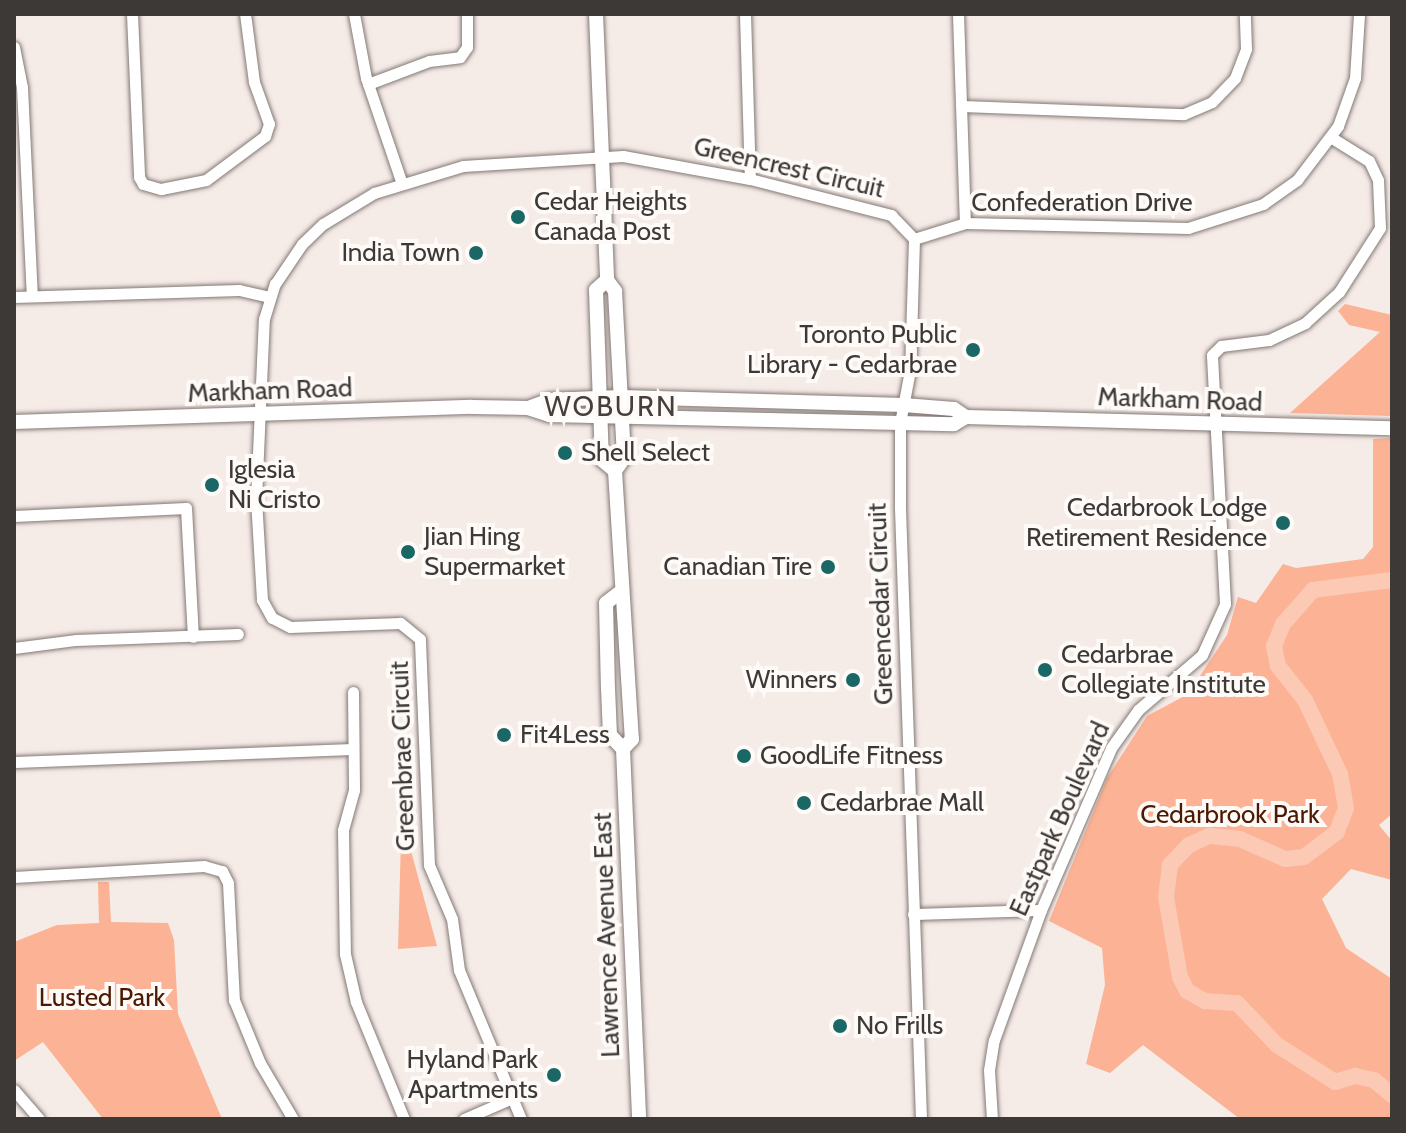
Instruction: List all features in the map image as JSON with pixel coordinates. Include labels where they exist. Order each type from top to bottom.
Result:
[{"type":"main road","name":"Lawrence Avenue East","points":[[596,14],[607,280],[615,291],[624,458],[615,471],[619,593],[627,603],[632,739],[623,749]]},
{"type":"main road","name":"Lawrence Avenue East","points":[[607,280],[596,290],[600,399],[603,461],[615,471]]},
{"type":"main road","name":"Markham Road","points":[[14,422],[528,408],[550,400],[621,397],[904,405],[954,409],[966,417],[1392,428]]},
{"type":"main road","name":"Markham Road","points":[[528,408],[549,415],[900,423],[954,424],[966,417]]},
{"type":"main road","name":"Lawrence Avenue East","points":[[619,593],[606,603],[608,688],[610,735],[623,749],[639,1119]]},
{"type":"street","points":[[132,14],[139,177],[143,184],[161,189],[206,180],[265,136],[269,124],[254,82],[245,14]]},
{"type":"street","points":[[354,14],[368,84],[401,181]]},
{"type":"street","points":[[368,84],[429,61],[460,57],[467,47],[467,14]]},
{"type":"street","points":[[745,14],[750,179]]},
{"type":"street","points":[[958,14],[965,223]]},
{"type":"street","points":[[962,106],[1184,114],[1212,102],[1235,78],[1246,49],[1245,14]]},
{"type":"street","name":"Confederation Drive","points":[[914,239],[965,223],[1170,228],[1217,222],[1284,190],[1332,138],[1355,78],[1359,14]]},
{"type":"street","points":[[14,47],[22,87],[32,296]]},
{"type":"street","name":"Eastpark Boulevard","points":[[992,1119],[989,1070],[994,1040],[1041,910],[1123,728],[1212,640],[1226,590],[1214,425],[1216,348],[1269,340],[1305,323],[1339,292],[1377,237],[1378,180],[1369,161],[1332,138]]},
{"type":"street","name":"Greencrest Circuit","points":[[269,297],[285,265],[317,228],[401,181],[463,166],[641,157],[750,179],[891,215],[914,239]]},
{"type":"street","points":[[900,423],[916,286],[914,239]]},
{"type":"street","points":[[14,297],[239,290],[269,297],[262,348],[262,416]]},
{"type":"street","name":"Greenbrae Circuit","points":[[262,416],[257,540],[262,600],[269,614],[299,628],[400,623],[420,639],[429,865],[452,919],[459,970],[521,1119]]},
{"type":"street","name":"Greencedar Circuit","points":[[900,423],[921,1119]]},
{"type":"street","points":[[14,516],[186,508],[193,637]]},
{"type":"street","points":[[14,648],[76,640],[238,634]]},
{"type":"street","points":[[353,692],[354,790],[343,830],[345,954],[356,1002],[404,1119]]},
{"type":"street","points":[[14,762],[353,749]]},
{"type":"street","points":[[14,877],[204,866],[222,871],[228,883],[234,1000],[260,1063],[293,1119]]},
{"type":"street","points":[[913,914],[1041,910]]},
{"type":"street","points":[[14,1090],[39,1119]]},
{"type":"street","points":[[464,1119],[512,1098]]},
{"type":"green space","points":[[1345,304],[1392,315],[1392,416],[1290,413],[1380,332],[1349,325],[1338,311]]},
{"type":"green space","name":"Cedarbrook Park","points":[[1392,438],[1392,814],[1379,825],[1392,841],[1392,880],[1351,869],[1322,899],[1346,948],[1392,979],[1392,1119],[1240,1119],[1143,1045],[1110,1073],[1086,1064],[1105,985],[1102,948],[1049,921],[1107,778],[1147,716],[1188,694],[1227,635],[1238,597],[1256,603],[1283,564],[1296,568],[1363,559],[1373,547],[1373,439]]},
{"type":"green space","points":[[401,839],[408,840],[437,946],[398,949]]},
{"type":"green space","name":"Lusted Park","points":[[98,882],[109,882],[111,922],[168,923],[174,940],[178,1014],[222,1119],[103,1119],[43,1042],[14,1061],[14,942],[57,925],[99,923]]},
{"type":"waterway","points":[[1392,580],[1313,590],[1283,624],[1274,646],[1278,666],[1305,700],[1340,774],[1346,808],[1337,832],[1304,857],[1285,859],[1240,839],[1209,836],[1189,845],[1170,865],[1166,897],[1180,977],[1187,991],[1205,1001],[1237,1003],[1277,1045],[1335,1082],[1355,1076],[1374,1080],[1392,1095]]},
{"type":"place","name":"Cedar Heights Canada Post","points":[[518,217]]},
{"type":"place","name":"India Town","points":[[476,253]]},
{"type":"place","name":"Toronto Public Library - Cedarbrae","points":[[973,350]]},
{"type":"place","name":"Shell Select","points":[[565,453]]},
{"type":"place","name":"Iglesia Ni Cristo","points":[[212,485]]},
{"type":"place","name":"Cedarbrook Lodge Retirement Residence","points":[[1283,523]]},
{"type":"place","name":"Jian Hing Supermarket","points":[[408,552]]},
{"type":"place","name":"Canadian Tire","points":[[828,567]]},
{"type":"place","name":"Cedarbrae Collegiate Institute","points":[[1045,670]]},
{"type":"place","name":"Winners","points":[[853,680]]},
{"type":"place","name":"Fit4Less","points":[[504,735]]},
{"type":"place","name":"GoodLife Fitness","points":[[744,756]]},
{"type":"place","name":"Cedarbrae Mall","points":[[804,803]]},
{"type":"place","name":"No Frills","points":[[840,1026]]},
{"type":"place","name":"Hyland Park Apartments","points":[[554,1075]]},
{"type":"district","name":"WOBURN","points":[[611,406]]}]
